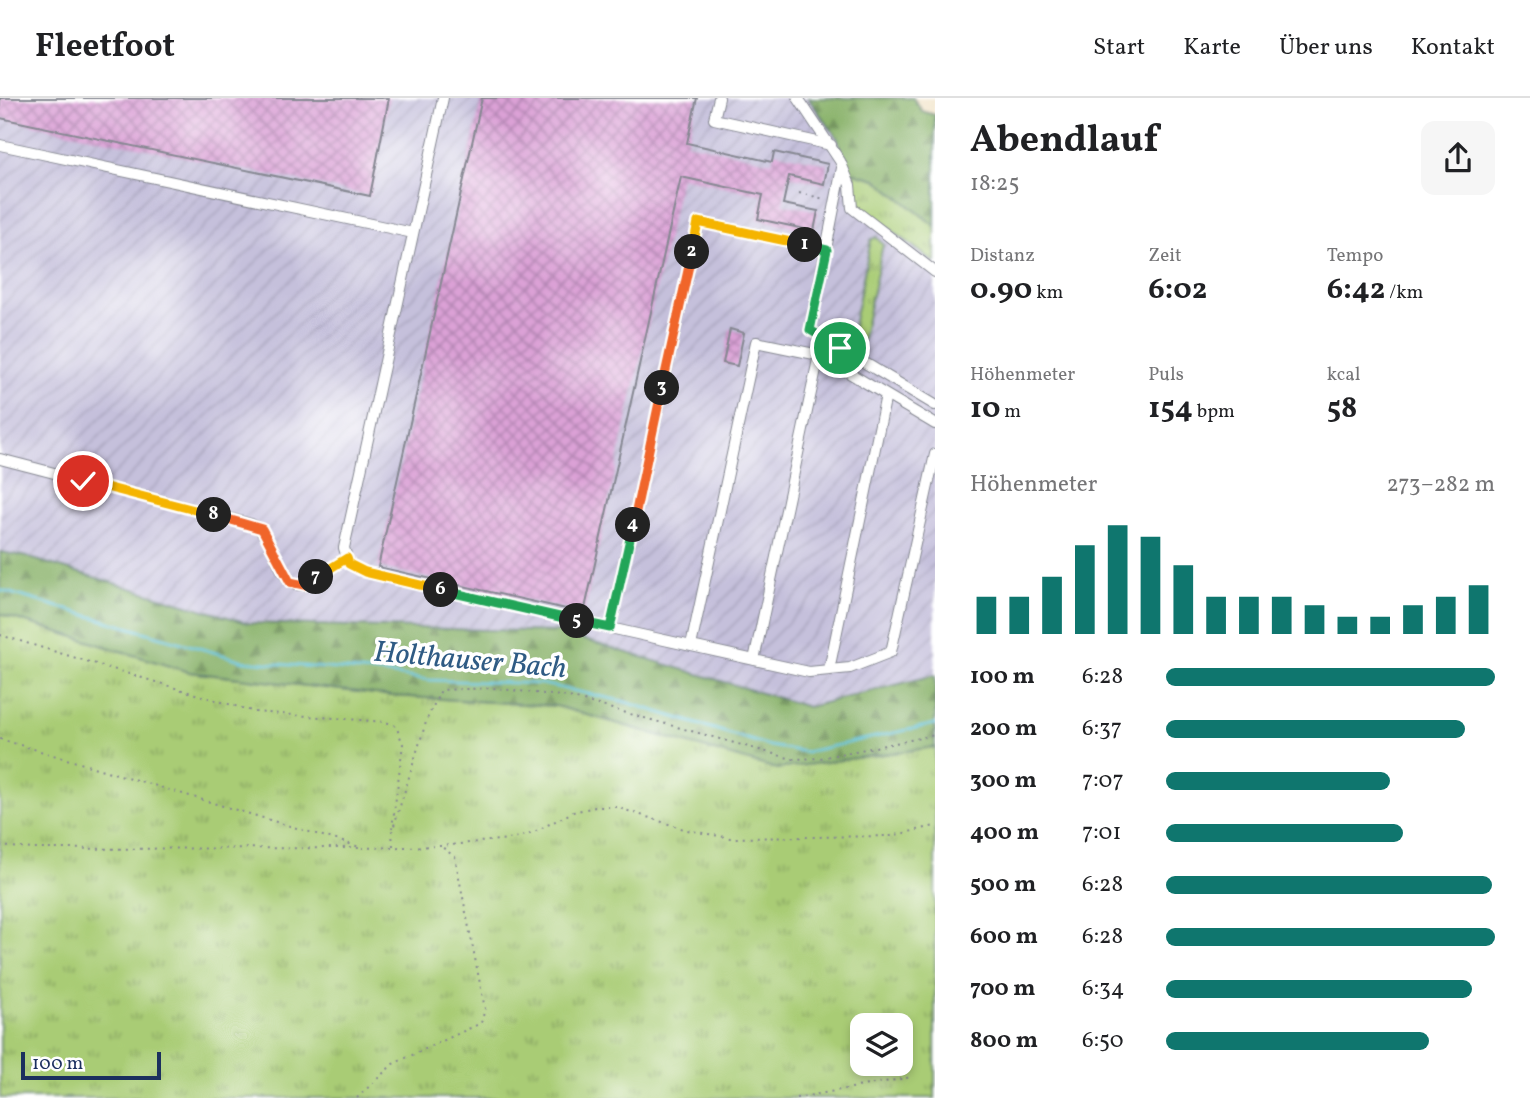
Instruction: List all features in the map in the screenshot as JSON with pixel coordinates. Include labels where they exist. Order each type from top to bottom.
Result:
[{"type":"lane","points":[[443,98],[344,548],[349,564],[365,572],[809,672],[850,668],[891,652],[935,454]]},
{"type":"lane","points":[[719,98],[714,119],[831,145]]},
{"type":"lane","points":[[798,98],[831,145],[850,186],[852,208],[935,272]]},
{"type":"lane","points":[[0,145],[413,233]]},
{"type":"lane","points":[[842,168],[810,330],[935,405]]},
{"type":"lane","points":[[610,628],[698,222],[827,250]]},
{"type":"lane","points":[[691,646],[756,342],[820,355],[935,424]]},
{"type":"lane","points":[[754,660],[820,355]]},
{"type":"lane","points":[[829,670],[886,395]]},
{"type":"lane","points":[[0,459],[251,524],[262,529],[270,539],[285,576],[296,585],[304,585],[347,558]]},
{"type":"path","points":[[799,193],[836,201]]},
{"type":"path","points":[[0,635],[256,712],[386,722],[396,726],[403,744],[392,832],[393,846]]},
{"type":"path","points":[[392,832],[436,696],[440,690],[454,687],[534,691],[569,697],[792,759],[820,758],[935,735]]},
{"type":"path","points":[[0,739],[363,848]]},
{"type":"path","points":[[0,846],[32,849],[441,846],[528,835],[573,812],[595,807],[616,807],[687,830],[730,838],[891,836],[935,826]]},
{"type":"path","points":[[357,1098],[393,1064],[481,1023],[485,1009],[455,857],[441,846]]},
{"type":"path","points":[[796,1098],[912,1077]]},
{"type":"shaded area","points":[[0,98],[807,98],[836,136],[860,206],[935,263],[935,675],[808,707],[558,632],[247,622],[23,556],[0,552]]},
{"type":"green space","points":[[808,98],[913,98],[922,111],[935,115],[935,226],[876,179],[850,172],[837,137]]},
{"type":"green space","points":[[850,172],[876,179],[935,226],[935,263],[860,206]]},
{"type":"green space","points":[[876,237],[883,244],[861,347],[855,351],[849,345],[871,240]]},
{"type":"green space","points":[[0,552],[23,556],[248,623],[558,632],[808,707],[935,675],[935,747],[777,769],[556,706],[392,696],[189,672],[0,614]]},
{"type":"green space","points":[[0,614],[189,672],[392,696],[556,706],[777,769],[935,747],[935,1098],[0,1098]]},
{"type":"building","points":[[0,98],[389,98],[370,196],[0,118]]},
{"type":"building","points":[[482,98],[697,98],[687,143],[772,162],[774,152],[828,164],[824,184],[789,176],[783,204],[818,211],[814,231],[758,219],[763,195],[681,177],[584,613],[378,567]]},
{"type":"building","points":[[730,329],[744,333],[737,366],[723,363]]},
{"type":"waterway","name":"Holthauser Bach","points":[[0,590],[244,661],[372,672],[429,680],[542,684],[622,701],[770,746],[806,752],[935,724]]},
{"type":"route","points":[[83,481],[262,529],[270,539],[285,576],[296,585],[304,585],[347,558],[349,564],[365,572],[610,628],[698,222],[827,250],[810,330],[840,348]]}]
